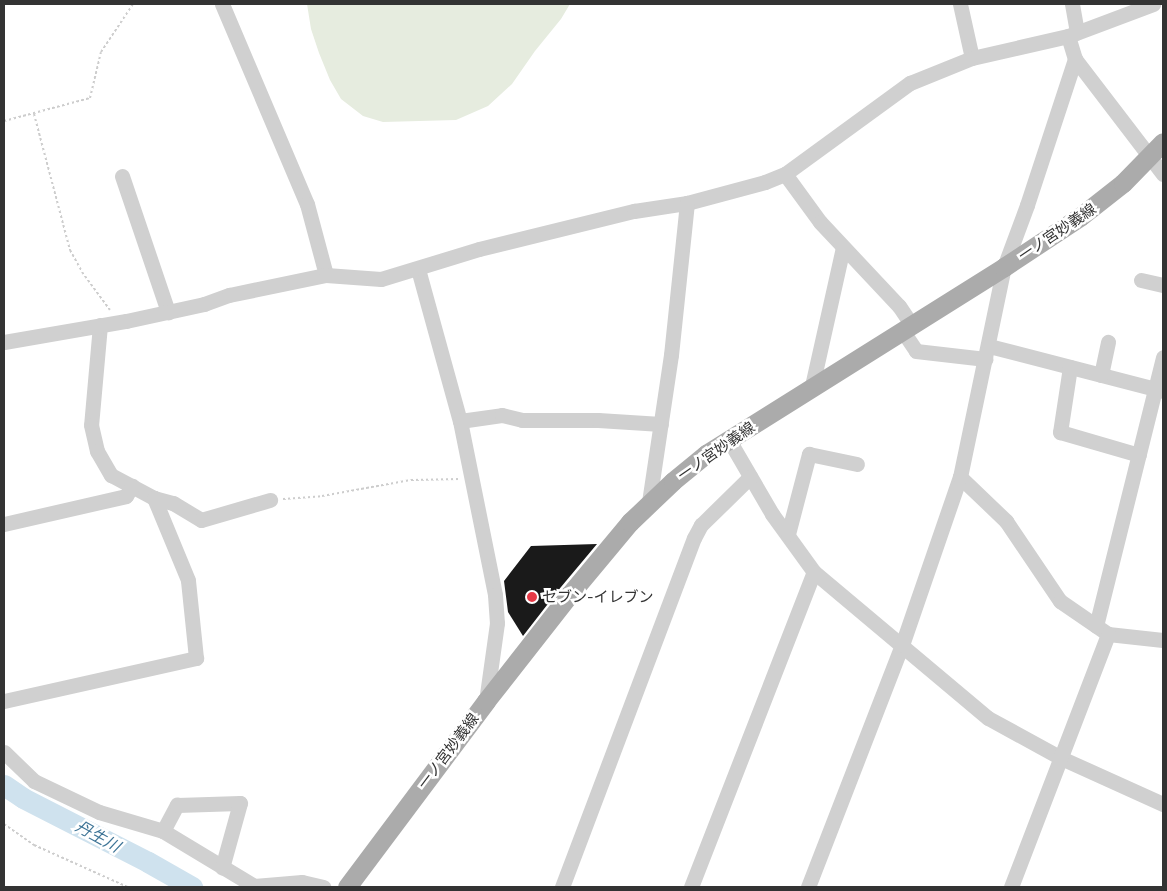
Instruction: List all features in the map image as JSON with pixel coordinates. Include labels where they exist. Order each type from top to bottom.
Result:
[{"type":"main road","name":"一ノ宮妙義線","points":[[347,887],[486,700],[575,588],[649,502],[706,454],[812,386],[1004,268],[1105,198],[1150,157],[1163,142]]},
{"type":"street","points":[[222,4],[307,204],[326,275]]},
{"type":"street","points":[[960,4],[972,58]]},
{"type":"street","points":[[808,887],[902,645],[960,477],[1004,268],[1027,205],[1075,59],[1072,35],[1072,4]]},
{"type":"street","points":[[4,342],[168,312],[204,304],[229,295],[326,275],[381,279],[479,249],[634,212],[687,203],[765,182],[785,174],[910,83],[972,58],[1072,35],[1153,4]]},
{"type":"street","points":[[1075,59],[1163,174]]},
{"type":"street","points":[[785,174],[820,222],[899,306],[916,351],[987,353],[1070,367],[1159,390]]},
{"type":"street","points":[[122,176],[168,312]]},
{"type":"street","points":[[649,502],[671,354],[687,203]]},
{"type":"street","points":[[812,386],[843,247]]},
{"type":"street","points":[[418,269],[460,421],[495,595],[497,623],[486,700]]},
{"type":"street","points":[[1141,280],[1163,285]]},
{"type":"street","points":[[100,325],[91,425],[97,451],[111,475],[154,498],[173,503],[201,520],[270,500]]},
{"type":"street","points":[[1101,375],[1108,342]]},
{"type":"street","points":[[1010,887],[1061,758],[1102,630],[1139,456],[1159,390],[1163,357]]},
{"type":"street","points":[[1070,367],[1060,432],[1139,456]]},
{"type":"street","points":[[460,421],[502,415],[522,420],[598,420],[661,424]]},
{"type":"street","points":[[729,440],[750,477],[814,572],[988,718],[1061,758],[1163,804]]},
{"type":"street","points":[[788,534],[809,454],[857,464]]},
{"type":"street","points":[[562,887],[694,538],[701,525],[750,477]]},
{"type":"street","points":[[960,477],[1006,521],[1060,601],[1102,630],[1163,640]]},
{"type":"street","points":[[4,524],[126,496],[132,486]]},
{"type":"street","points":[[4,701],[196,658],[188,580],[154,498]]},
{"type":"street","points":[[691,887],[814,572]]},
{"type":"street","points":[[4,752],[34,781],[99,812],[163,831],[254,887],[302,882],[323,887]]},
{"type":"street","points":[[163,831],[177,805],[240,803],[222,868]]},
{"type":"path","points":[[4,120],[34,114],[90,98],[101,52],[133,4]]},
{"type":"path","points":[[34,114],[70,250],[82,272],[118,322]]},
{"type":"path","points":[[270,500],[322,496],[411,480],[472,479]]},
{"type":"path","points":[[4,824],[34,845],[128,887]]},
{"type":"shaded area","points":[[307,4],[570,4],[561,19],[512,84],[488,106],[456,120],[383,122],[363,116],[341,99],[330,80],[319,53],[311,29]]},
{"type":"building","name":"セブン-イレブン","points":[[597,544],[523,636],[508,612],[504,581],[531,546]]},
{"type":"waterway","name":"丹生川","points":[[4,785],[23,798],[148,862],[192,887]]},
{"type":"place","name":"セブン-イレブン","points":[[532,597]]}]
